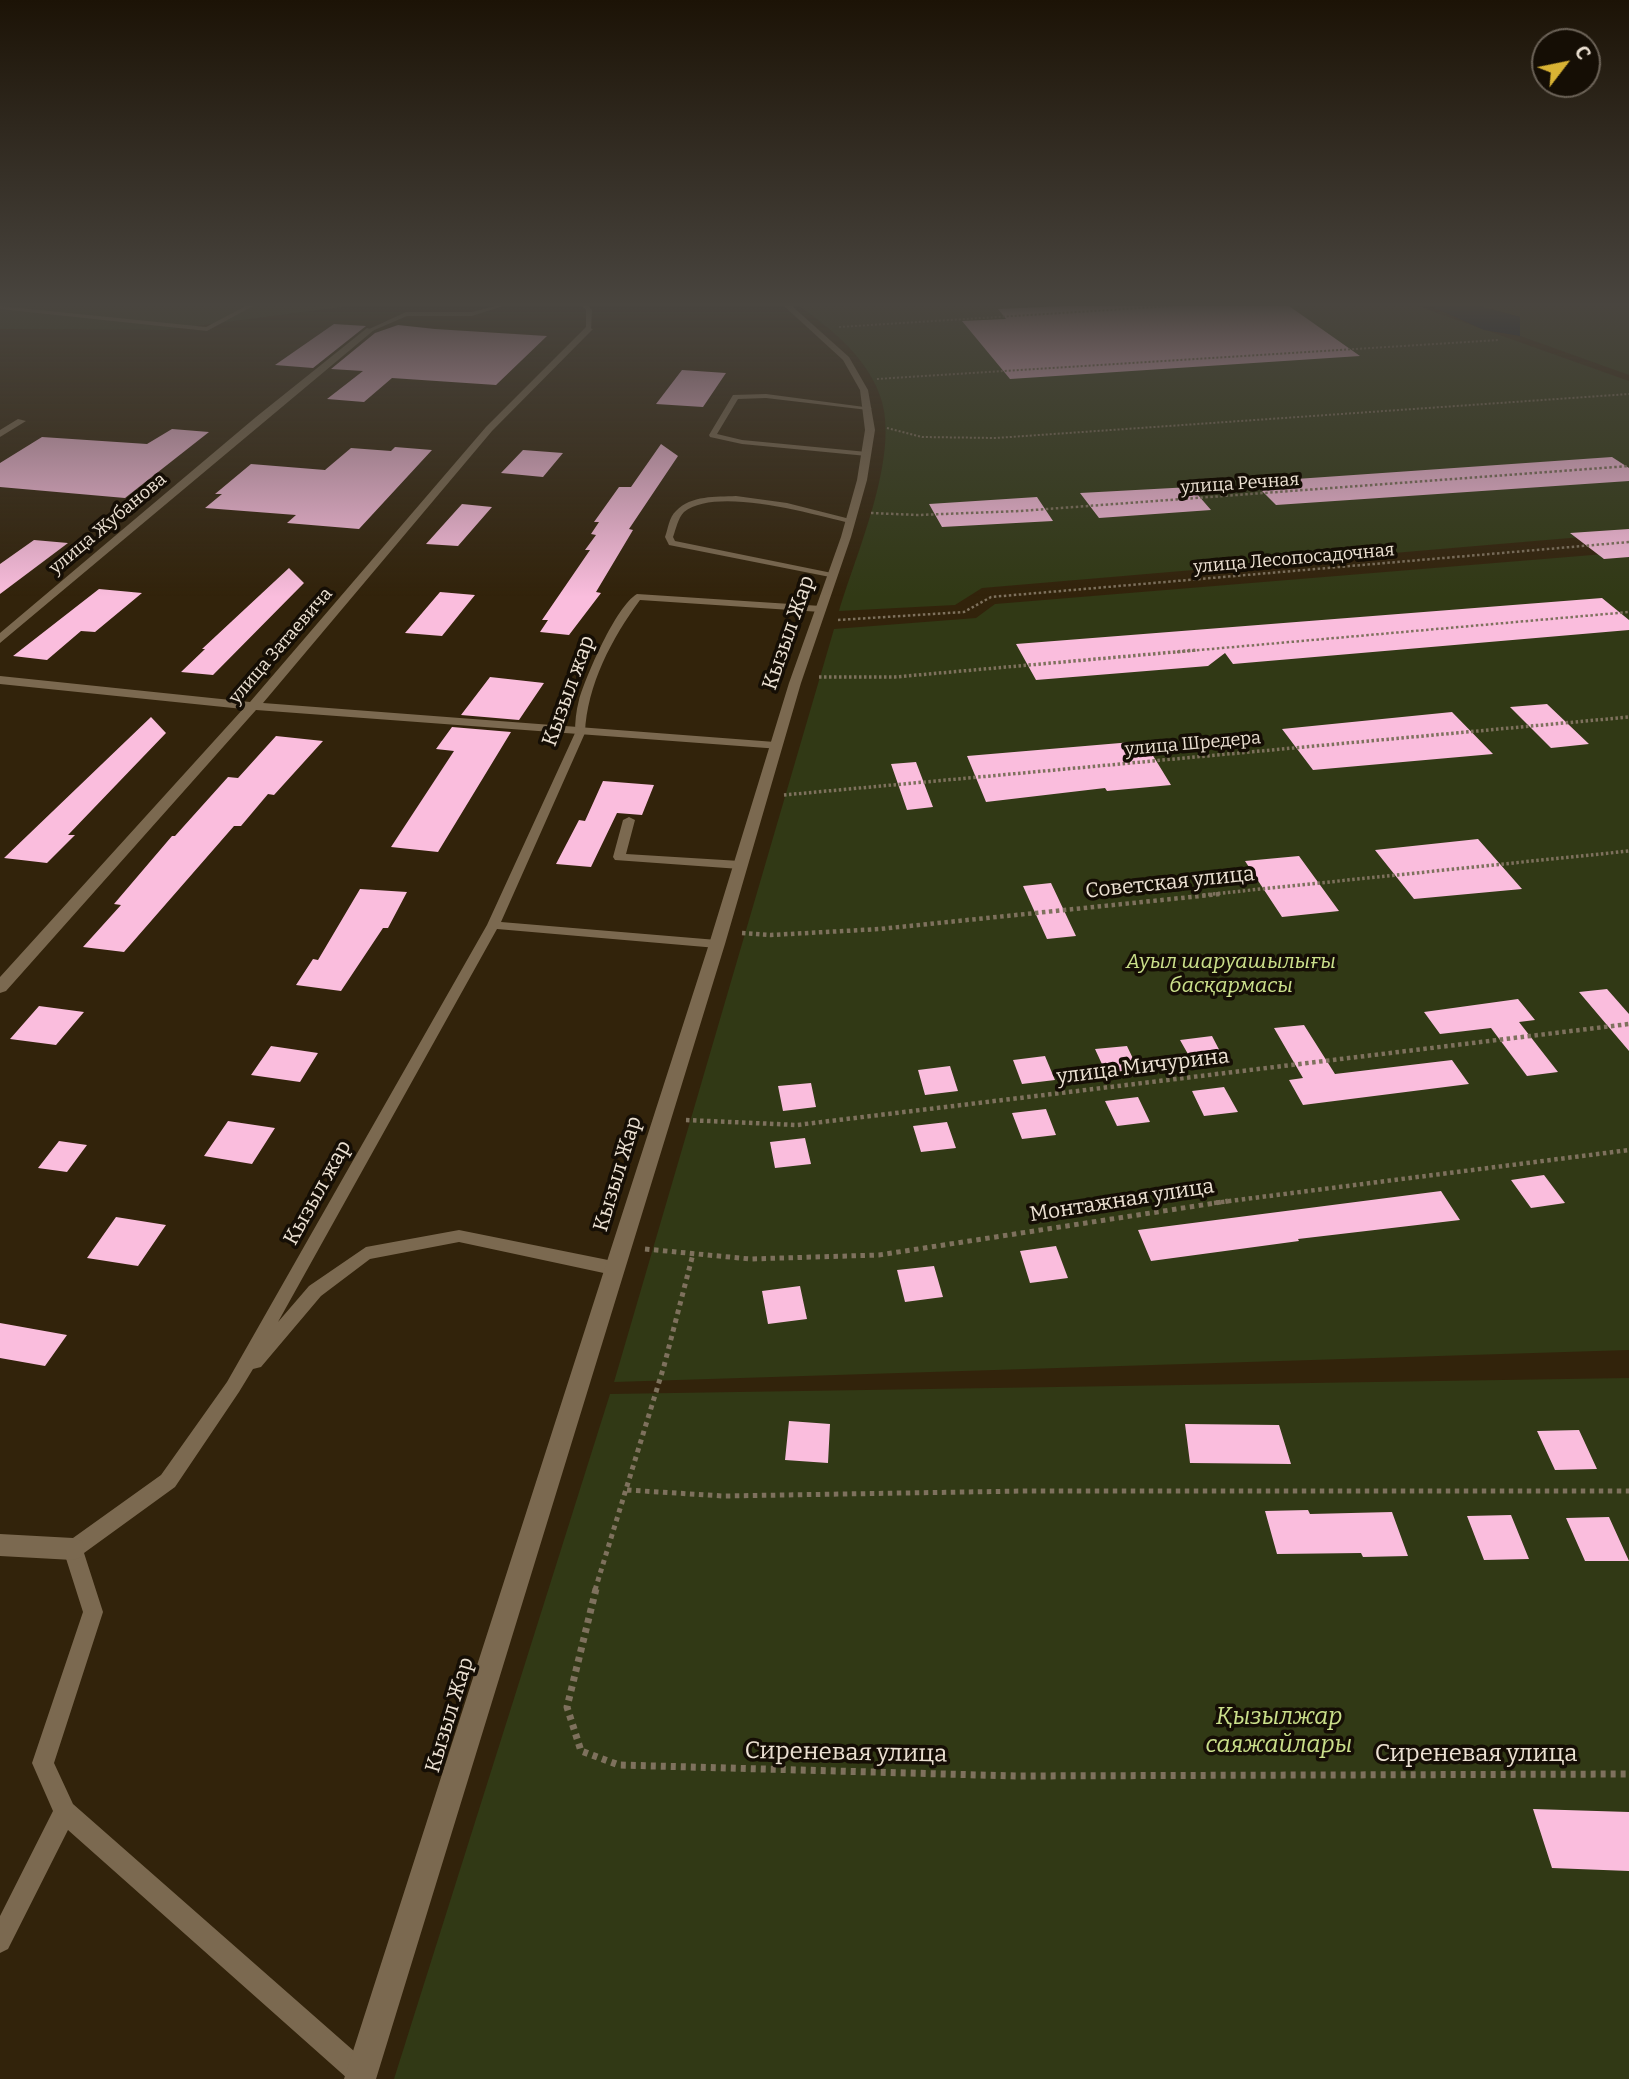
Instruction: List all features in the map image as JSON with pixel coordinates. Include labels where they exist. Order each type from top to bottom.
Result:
[{"type":"street","name":"улица Жубанова","points":[[0,639],[279,403]]},
{"type":"street","name":"улица Затаевича","points":[[0,987],[253,706],[489,429],[515,403]]},
{"type":"street","name":"Кызыл Жар","points":[[361,2077],[612,1268],[717,944],[775,746],[851,516],[867,453],[869,416],[865,403]]},
{"type":"street","points":[[0,434],[21,421]]},
{"type":"street","points":[[0,680],[253,706],[775,746]]},
{"type":"street","points":[[0,1545],[73,1549]]},
{"type":"lane","points":[[732,403],[713,435],[743,442],[867,453]]},
{"type":"lane","points":[[802,403],[869,416]]},
{"type":"lane","points":[[832,576],[672,543],[669,537],[678,513],[690,504],[718,497],[851,516]]},
{"type":"lane","name":"Кызыл жар","points":[[73,1549],[168,1481],[233,1387],[493,925],[580,733],[579,715],[617,623],[637,597],[818,615]]},
{"type":"lane","points":[[629,820],[619,857],[740,865]]},
{"type":"lane","points":[[493,925],[717,944]]},
{"type":"lane","points":[[233,1387],[316,1291],[366,1253],[459,1236],[612,1268]]},
{"type":"lane","points":[[73,1549],[93,1612],[43,1763],[65,1812],[361,2077]]},
{"type":"lane","points":[[0,1941],[65,1812]]},
{"type":"path","points":[[869,416],[922,438],[996,438],[1499,403]]},
{"type":"path","name":"улица Речная","points":[[851,516],[997,512],[1629,466]]},
{"type":"path","name":"улица Лесопосадочная","points":[[818,615],[964,612],[991,597],[1629,542]]},
{"type":"path","points":[[797,676],[895,677],[1629,612]]},
{"type":"path","name":"улица Шредера","points":[[759,798],[1629,717]]},
{"type":"path","name":"Советская улица","points":[[717,944],[743,932],[771,935],[880,929],[1629,851]]},
{"type":"path","name":"улица Мичурина","points":[[661,1115],[703,1123],[797,1125],[1629,1024]]},
{"type":"path","name":"Монтажная улица","points":[[620,1246],[775,1259],[879,1255],[1195,1205],[1629,1150]]},
{"type":"path","name":"Сиреневая улица","points":[[693,1254],[664,1366],[592,1605],[567,1707],[581,1751],[619,1765],[1016,1776],[1629,1774]]},
{"type":"path","points":[[627,1490],[723,1496],[1025,1491],[1629,1491]]},
{"type":"green space","points":[[882,403],[1629,403],[1629,533],[982,588],[955,605],[839,611],[880,479],[885,425]]},
{"type":"green space","name":"Ауыл шаруашылығы басқармасы","points":[[1629,552],[1629,1350],[614,1382],[834,629],[976,618],[995,604]]},
{"type":"green space","name":"Қызылжар саяжайлары","points":[[1629,1378],[1629,2079],[394,2079],[610,1394]]},
{"type":"building","points":[[657,403],[706,403],[703,407]]},
{"type":"building","points":[[172,429],[209,432],[125,498],[0,487],[0,463],[42,437],[147,444]]},
{"type":"building","points":[[661,444],[678,456],[629,529],[633,530],[596,592],[601,593],[569,635],[540,632],[548,620],[542,620],[590,550],[585,550],[596,535],[591,534],[599,522],[594,522],[619,487],[631,487]]},
{"type":"building","points":[[395,447],[432,450],[359,529],[287,523],[296,515],[205,508],[222,494],[215,494],[251,464],[325,470],[351,448],[391,451]]},
{"type":"building","points":[[523,450],[563,453],[543,477],[501,473]]},
{"type":"building","points":[[1612,457],[1629,468],[1629,481],[1276,505],[1253,482]]},
{"type":"building","points":[[1191,487],[1211,510],[1099,518],[1080,493]]},
{"type":"building","points":[[1037,497],[1053,521],[942,527],[929,504]]},
{"type":"building","points":[[462,504],[492,507],[458,546],[426,544]]},
{"type":"building","points":[[1629,529],[1629,557],[1604,559],[1570,533]]},
{"type":"building","points":[[34,540],[68,543],[0,594],[0,564]]},
{"type":"building","points":[[289,568],[304,583],[213,675],[181,672],[205,649],[202,649]]},
{"type":"building","points":[[99,589],[142,593],[95,632],[81,631],[47,660],[13,656]]},
{"type":"building","points":[[440,592],[475,595],[442,636],[405,633]]},
{"type":"building","points":[[1602,598],[1629,620],[1629,630],[1233,664],[1225,653],[1208,666],[1036,680],[1016,644]]},
{"type":"building","points":[[490,677],[544,683],[519,720],[461,715]]},
{"type":"building","points":[[1547,704],[1589,744],[1551,748],[1510,707]]},
{"type":"building","points":[[1452,712],[1493,754],[1313,770],[1282,729]]},
{"type":"building","points":[[151,717],[166,733],[68,835],[75,835],[47,863],[4,858]]},
{"type":"building","points":[[452,727],[511,732],[438,852],[391,847],[454,751],[436,749]]},
{"type":"building","points":[[276,736],[323,741],[274,795],[268,794],[241,826],[234,826],[124,952],[83,947],[121,905],[114,904],[172,836],[175,836],[228,777],[238,778]]},
{"type":"building","points":[[1144,741],[1171,785],[1107,791],[1105,788],[986,802],[967,756]]},
{"type":"building","points":[[916,762],[933,807],[907,810],[891,764]]},
{"type":"building","points":[[603,781],[654,785],[642,815],[617,813],[591,867],[556,864],[579,820],[585,821]]},
{"type":"building","points":[[1478,839],[1522,889],[1414,899],[1375,850]]},
{"type":"building","points":[[1299,856],[1339,911],[1282,917],[1245,861]]},
{"type":"building","points":[[1051,883],[1076,936],[1047,939],[1023,886]]},
{"type":"building","points":[[360,889],[407,892],[388,928],[383,928],[341,991],[296,985],[313,959],[318,960]]},
{"type":"building","points":[[1607,989],[1629,1014],[1629,1051],[1579,992]]},
{"type":"building","points":[[1518,999],[1535,1020],[1519,1022],[1558,1072],[1527,1076],[1491,1028],[1440,1034],[1424,1012]]},
{"type":"building","points":[[39,1006],[84,1012],[56,1045],[10,1039]]},
{"type":"building","points":[[1304,1025],[1335,1074],[1452,1060],[1469,1084],[1303,1105],[1289,1080],[1303,1078],[1274,1028]]},
{"type":"building","points":[[1212,1036],[1224,1059],[1193,1063],[1180,1040]]},
{"type":"building","points":[[271,1046],[318,1053],[300,1082],[251,1075]]},
{"type":"building","points":[[1127,1046],[1138,1069],[1106,1073],[1095,1049]]},
{"type":"building","points":[[1045,1056],[1055,1080],[1022,1084],[1013,1060]]},
{"type":"building","points":[[950,1066],[958,1091],[925,1095],[918,1070]]},
{"type":"building","points":[[811,1083],[816,1107],[783,1111],[778,1086]]},
{"type":"building","points":[[1224,1087],[1238,1112],[1204,1116],[1192,1091]]},
{"type":"building","points":[[1138,1097],[1150,1122],[1117,1126],[1105,1101]]},
{"type":"building","points":[[1046,1109],[1056,1135],[1022,1139],[1012,1113]]},
{"type":"building","points":[[228,1121],[275,1128],[252,1164],[204,1156]]},
{"type":"building","points":[[947,1122],[956,1148],[921,1152],[913,1126]]},
{"type":"building","points":[[805,1138],[811,1164],[775,1168],[770,1142]]},
{"type":"building","points":[[59,1141],[87,1145],[67,1172],[38,1168]]},
{"type":"building","points":[[1544,1175],[1565,1203],[1531,1208],[1511,1180]]},
{"type":"building","points":[[1441,1191],[1460,1220],[1298,1239],[1299,1241],[1151,1261],[1138,1230]]},
{"type":"building","points":[[116,1217],[166,1225],[138,1266],[87,1258]]},
{"type":"building","points":[[1056,1246],[1068,1278],[1030,1283],[1020,1251]]},
{"type":"building","points":[[934,1266],[943,1297],[905,1302],[897,1270]]},
{"type":"building","points":[[800,1286],[807,1319],[768,1324],[762,1291]]},
{"type":"building","points":[[0,1323],[67,1335],[45,1366],[0,1358]]},
{"type":"building","points":[[789,1421],[830,1424],[828,1463],[785,1460]]},
{"type":"building","points":[[1185,1424],[1279,1425],[1291,1464],[1190,1463]]},
{"type":"building","points":[[1579,1430],[1597,1469],[1555,1470],[1537,1431]]},
{"type":"building","points":[[1308,1510],[1310,1514],[1392,1512],[1408,1556],[1363,1557],[1361,1553],[1277,1554],[1265,1511]]},
{"type":"building","points":[[1511,1515],[1529,1559],[1484,1560],[1467,1516]]},
{"type":"building","points":[[1609,1517],[1629,1561],[1585,1561],[1566,1518]]},
{"type":"building","points":[[1533,1809],[1629,1812],[1629,1871],[1552,1868]]}]
